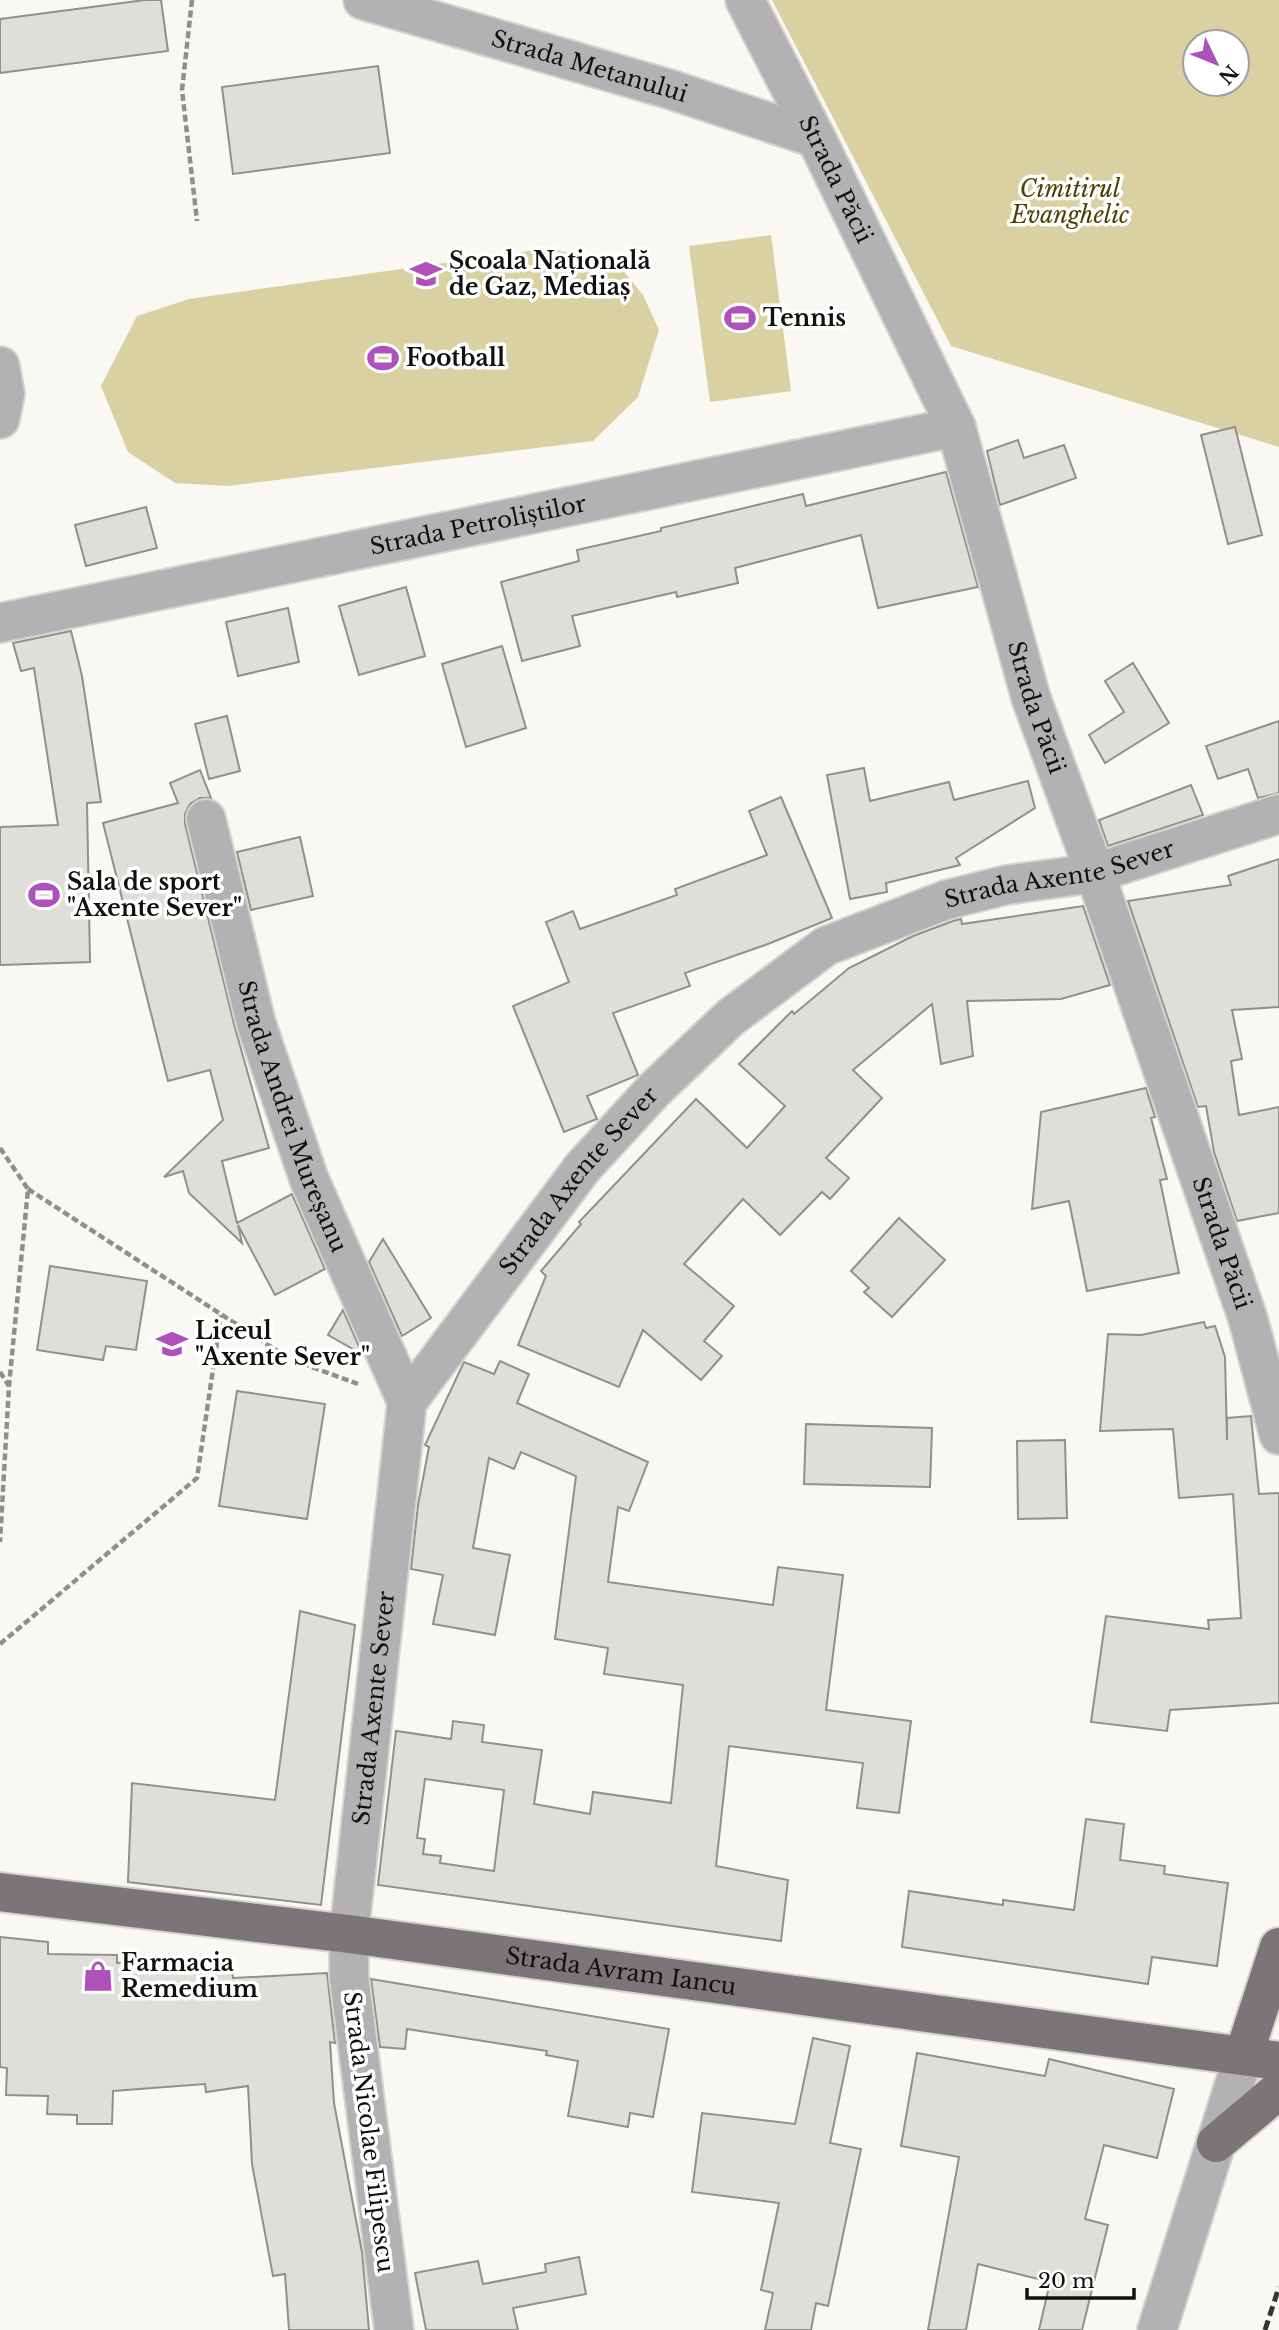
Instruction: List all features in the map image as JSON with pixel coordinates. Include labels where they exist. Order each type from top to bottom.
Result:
[{"type":"main road","name":"Strada Avram Iancu","points":[[0,1892],[349,1934],[1261,2057]]},
{"type":"main road","points":[[1261,2057],[1279,1947]]},
{"type":"main road","points":[[1216,2143],[1279,2090]]},
{"type":"street","name":"Strada Metanului","points":[[363,0],[673,90],[816,138]]},
{"type":"street","name":"Strada Păcii","points":[[745,0],[816,138],[956,427],[1031,698],[1263,1322],[1279,1434]]},
{"type":"street","points":[[0,366],[5,394],[0,419]]},
{"type":"street","name":"Strada Petroliștilor","points":[[0,623],[956,427]]},
{"type":"street","name":"Strada Axente Sever","points":[[349,1934],[407,1402],[583,1167],[654,1090],[731,1017],[826,946],[882,922],[946,901],[1006,885],[1096,873],[1279,814]]},
{"type":"street","name":"Strada Andrei Mureșanu","points":[[206,819],[256,1023],[304,1166],[407,1402]]},
{"type":"street","name":"Strada Nicolae Filipescu","points":[[349,1934],[349,1977],[394,2330]]},
{"type":"street","points":[[1157,2330],[1216,2143],[1261,2057]]},
{"type":"path","points":[[191,0],[182,90],[197,220]]},
{"type":"path","points":[[0,1149],[28,1189],[290,1359],[407,1402]]},
{"type":"path","points":[[0,1542],[9,1386],[28,1189]]},
{"type":"path","points":[[0,1644],[197,1478],[221,1315]]},
{"type":"path","points":[[0,1372],[9,1386]]},
{"type":"green space","name":"Cimitirul Evanghelic","points":[[772,0],[1279,0],[1279,447],[951,346]]},
{"type":"green space","name":"Tennis","points":[[771,235],[791,391],[710,402],[689,246]]},
{"type":"green space","name":"Football","points":[[550,248],[621,268],[643,295],[659,330],[638,397],[593,441],[228,486],[175,483],[128,452],[101,386],[137,316],[189,299]]},
{"type":"building","points":[[161,0],[168,51],[0,73],[0,19]]},
{"type":"building","points":[[378,66],[390,153],[233,174],[222,87]]},
{"type":"building","points":[[1235,427],[1262,535],[1228,544],[1201,435]]},
{"type":"building","points":[[1018,440],[1024,458],[1064,445],[1076,478],[1000,505],[987,451]]},
{"type":"building","points":[[946,472],[978,587],[878,608],[861,535],[735,568],[738,583],[677,597],[676,592],[572,616],[580,646],[522,661],[501,582],[579,561],[577,550],[661,531],[661,528],[803,494],[806,506]]},
{"type":"building","points":[[146,507],[157,548],[86,566],[75,525]]},
{"type":"building","points":[[406,587],[425,656],[359,675],[339,606]]},
{"type":"building","points":[[288,608],[299,662],[238,676],[226,622]]},
{"type":"building","points":[[71,631],[82,676],[101,802],[87,803],[90,962],[0,965],[0,827],[58,825],[34,668],[21,671],[13,643]]},
{"type":"building","points":[[502,646],[526,728],[466,747],[442,664]]},
{"type":"building","points":[[1133,663],[1169,723],[1105,763],[1089,735],[1124,712],[1105,681]]},
{"type":"building","points":[[227,716],[240,771],[209,779],[195,724]]},
{"type":"building","points":[[1279,721],[1279,793],[1258,798],[1248,769],[1218,779],[1206,746]]},
{"type":"building","points":[[864,768],[870,801],[949,782],[954,800],[1028,781],[1035,808],[956,858],[960,865],[886,883],[887,892],[850,899],[827,775]]},
{"type":"building","points":[[200,770],[211,798],[200,798],[190,804],[185,814],[185,824],[235,1028],[269,1148],[222,1161],[237,1223],[292,1194],[325,1269],[275,1295],[238,1225],[242,1243],[189,1193],[183,1171],[164,1177],[223,1120],[210,1070],[168,1081],[103,823],[178,803],[170,783]]},
{"type":"building","points":[[1191,785],[1203,815],[1108,846],[1099,820]]},
{"type":"building","points":[[781,797],[832,918],[685,973],[690,986],[613,1013],[638,1075],[587,1096],[597,1119],[564,1132],[513,1006],[569,982],[546,922],[573,911],[580,929],[677,895],[675,889],[767,855],[749,811]]},
{"type":"building","points":[[300,837],[313,896],[251,910],[237,852]]},
{"type":"building","points":[[1279,859],[1279,1007],[1232,1010],[1242,1059],[1231,1061],[1239,1115],[1279,1107],[1279,1213],[1237,1221],[1214,1152],[1206,1106],[1198,1107],[1128,901],[1231,885],[1228,876]]},
{"type":"building","points":[[1083,906],[1110,985],[1061,999],[967,1001],[973,1056],[941,1064],[932,1004],[853,1070],[882,1098],[826,1158],[849,1178],[830,1199],[822,1192],[780,1235],[743,1199],[684,1264],[734,1306],[704,1341],[722,1356],[701,1380],[643,1330],[619,1387],[518,1345],[546,1276],[541,1271],[581,1224],[579,1222],[696,1099],[747,1148],[785,1106],[739,1064],[792,1011],[794,1014],[849,968],[913,936],[953,921],[961,919],[962,924]]},
{"type":"building","points":[[1146,1088],[1155,1117],[1151,1118],[1167,1179],[1160,1180],[1179,1273],[1087,1291],[1069,1201],[1032,1209],[1041,1112]]},
{"type":"building","points":[[899,1218],[945,1260],[892,1317],[864,1292],[869,1288],[851,1271]]},
{"type":"building","points":[[383,1239],[431,1318],[402,1336],[369,1262]]},
{"type":"building","points":[[50,1266],[147,1281],[136,1350],[106,1346],[103,1360],[37,1350]]},
{"type":"building","points":[[343,1310],[361,1351],[360,1353],[328,1335]]},
{"type":"building","points":[[1204,1322],[1206,1328],[1215,1326],[1225,1357],[1227,1440],[1227,1418],[1251,1416],[1259,1494],[1279,1493],[1279,1703],[1170,1710],[1167,1731],[1091,1722],[1106,1616],[1209,1629],[1208,1620],[1241,1618],[1233,1494],[1179,1498],[1173,1429],[1100,1431],[1108,1334],[1141,1335]]},
{"type":"building","points":[[500,1361],[529,1374],[517,1403],[648,1462],[629,1511],[618,1507],[608,1582],[773,1605],[778,1567],[843,1575],[826,1710],[911,1721],[899,1813],[857,1808],[863,1763],[729,1746],[716,1866],[788,1880],[781,1941],[378,1885],[396,1731],[451,1739],[453,1721],[484,1725],[482,1742],[542,1750],[534,1804],[590,1814],[593,1792],[671,1803],[683,1685],[604,1674],[608,1648],[555,1639],[576,1476],[521,1452],[514,1469],[489,1458],[473,1548],[510,1555],[495,1635],[433,1624],[443,1575],[411,1569],[418,1505],[429,1447],[425,1445],[464,1362],[494,1374]],"holes":[[[425,1779],[504,1790],[494,1871],[440,1863],[441,1856],[423,1854],[425,1839],[417,1838]]]},
{"type":"building","points":[[237,1391],[325,1404],[307,1519],[219,1506]]},
{"type":"building","points":[[806,1424],[932,1428],[930,1487],[804,1484]]},
{"type":"building","points":[[1065,1440],[1067,1518],[1018,1519],[1017,1441]]},
{"type":"building","points":[[300,1611],[355,1625],[321,1905],[128,1882],[132,1783],[275,1800]]},
{"type":"building","points":[[1086,1819],[1124,1824],[1120,1860],[1165,1866],[1164,1874],[1228,1883],[1217,1966],[1152,1957],[1148,1984],[902,1947],[909,1891],[1003,1905],[1003,1900],[1074,1910]]},
{"type":"building","points":[[0,1937],[48,1942],[48,1954],[117,1955],[117,1963],[172,1959],[173,1973],[231,1964],[233,1978],[327,1973],[335,2043],[330,2042],[334,2103],[362,2252],[369,2330],[289,2330],[285,2274],[273,2276],[252,2164],[248,2086],[206,2092],[205,2084],[113,2091],[112,2124],[77,2124],[77,2115],[47,2114],[48,2096],[6,2095],[7,2068],[0,2067]]},
{"type":"building","points":[[371,1979],[669,2029],[653,2117],[630,2113],[628,2127],[568,2116],[578,2061],[546,2055],[547,2051],[407,2029],[405,2049],[380,2047]]},
{"type":"building","points":[[813,2038],[850,2046],[830,2143],[861,2149],[828,2306],[816,2303],[811,2330],[765,2330],[773,2293],[761,2290],[779,2203],[692,2192],[702,2113],[795,2124]]},
{"type":"building","points":[[917,2053],[1045,2076],[1049,2059],[1174,2089],[1157,2158],[1104,2145],[1085,2219],[1108,2225],[1082,2330],[1039,2330],[1050,2282],[978,2264],[966,2330],[928,2330],[959,2157],[901,2146]]},
{"type":"building","points":[[579,2257],[586,2294],[513,2308],[518,2330],[426,2330],[415,2273],[478,2261],[483,2284],[546,2272],[545,2264]]},
{"type":"railway","points":[[1265,2330],[1279,2287]]},
{"type":"place","name":"Școala Națională de Gaz, Mediaș","points":[[426,274]]},
{"type":"place","name":"Tennis","points":[[740,318]]},
{"type":"place","name":"Football","points":[[383,358]]},
{"type":"place","name":"Sala de sport \"Axente Sever\"","points":[[44,895]]},
{"type":"place","name":"Liceul \"Axente Sever\"","points":[[172,1344]]},
{"type":"place","name":"Farmacia Remedium","points":[[98,1976]]}]
